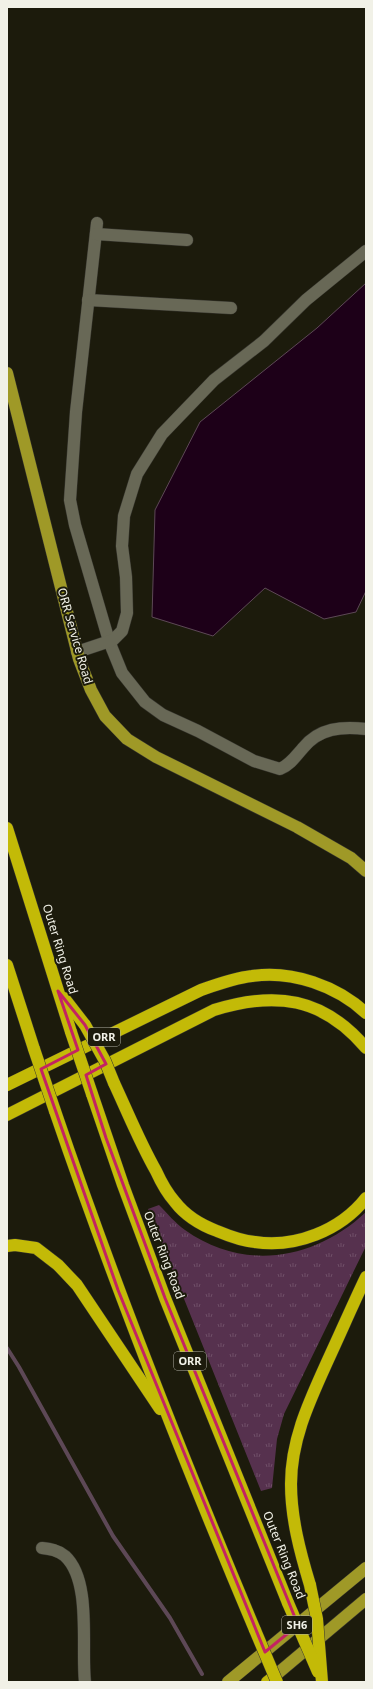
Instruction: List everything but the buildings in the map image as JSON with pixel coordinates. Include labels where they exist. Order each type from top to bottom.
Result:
[{"type":"highway","name":"Outer Ring Road","points":[[7,828],[71,1032],[123,1185],[165,1298],[288,1603],[322,1682]]},
{"type":"highway","points":[[7,966],[84,1198],[118,1290],[255,1630],[271,1681]]},
{"type":"highway","name":"ORR","points":[[7,1085],[201,990],[225,981],[253,976],[303,979],[324,986],[343,995],[366,1013]]},
{"type":"highway","points":[[58,991],[85,1025],[99,1048],[146,1153],[174,1202],[189,1216],[208,1227],[230,1236],[254,1242],[277,1244],[300,1240],[325,1231],[346,1218],[366,1198]]},
{"type":"highway","name":"ORR","points":[[7,1115],[214,1010],[237,1003],[259,1000],[279,1000],[300,1003],[321,1010],[356,1035],[366,1048]]},
{"type":"highway","points":[[7,1246],[15,1245],[36,1248],[58,1265],[77,1285],[173,1428]]},
{"type":"highway","points":[[322,1682],[317,1619],[310,1585],[300,1549],[293,1511],[291,1483],[297,1436],[310,1399],[366,1276]]},
{"type":"main road","name":"ORR Service Road","points":[[7,373],[77,652],[91,690],[105,716],[128,738],[156,757],[297,827],[350,858],[366,871]]},
{"type":"main road","name":"SH6","points":[[228,1682],[366,1568]]},
{"type":"main road","name":"SH6","points":[[271,1681],[366,1599]]},
{"type":"street","points":[[187,240],[96,229],[76,412],[70,500],[75,525],[109,641],[122,673],[145,702],[163,715],[198,731],[254,761],[280,770],[293,759],[308,741],[321,732],[331,729],[352,727],[366,729]]},
{"type":"street","points":[[77,652],[113,640],[122,631],[127,613],[126,577],[122,546],[124,516],[137,474],[162,434],[214,380],[264,341],[306,300],[366,251]]},
{"type":"street","points":[[88,300],[230,308]]},
{"type":"street","points":[[42,1548],[56,1550],[64,1556],[72,1565],[78,1580],[82,1595],[84,1630],[83,1664],[85,1682]]},
{"type":"highlighted area","points":[[58,991],[85,1025],[106,1064],[86,1075],[106,1138],[165,1298],[298,1625],[265,1652],[118,1290],[41,1069],[78,1050]]},
{"type":"green space","points":[[159,1205],[181,1227],[208,1243],[231,1252],[255,1255],[278,1255],[302,1250],[324,1241],[346,1228],[366,1212],[366,1246],[284,1414],[277,1439],[272,1488],[261,1491],[148,1209]]},
{"type":"shaded area","points":[[366,283],[366,591],[356,612],[324,619],[265,588],[213,636],[152,617],[155,510],[200,422],[317,328]]},
{"type":"waterway","points":[[7,1348],[113,1536],[170,1618],[202,1674]]}]
